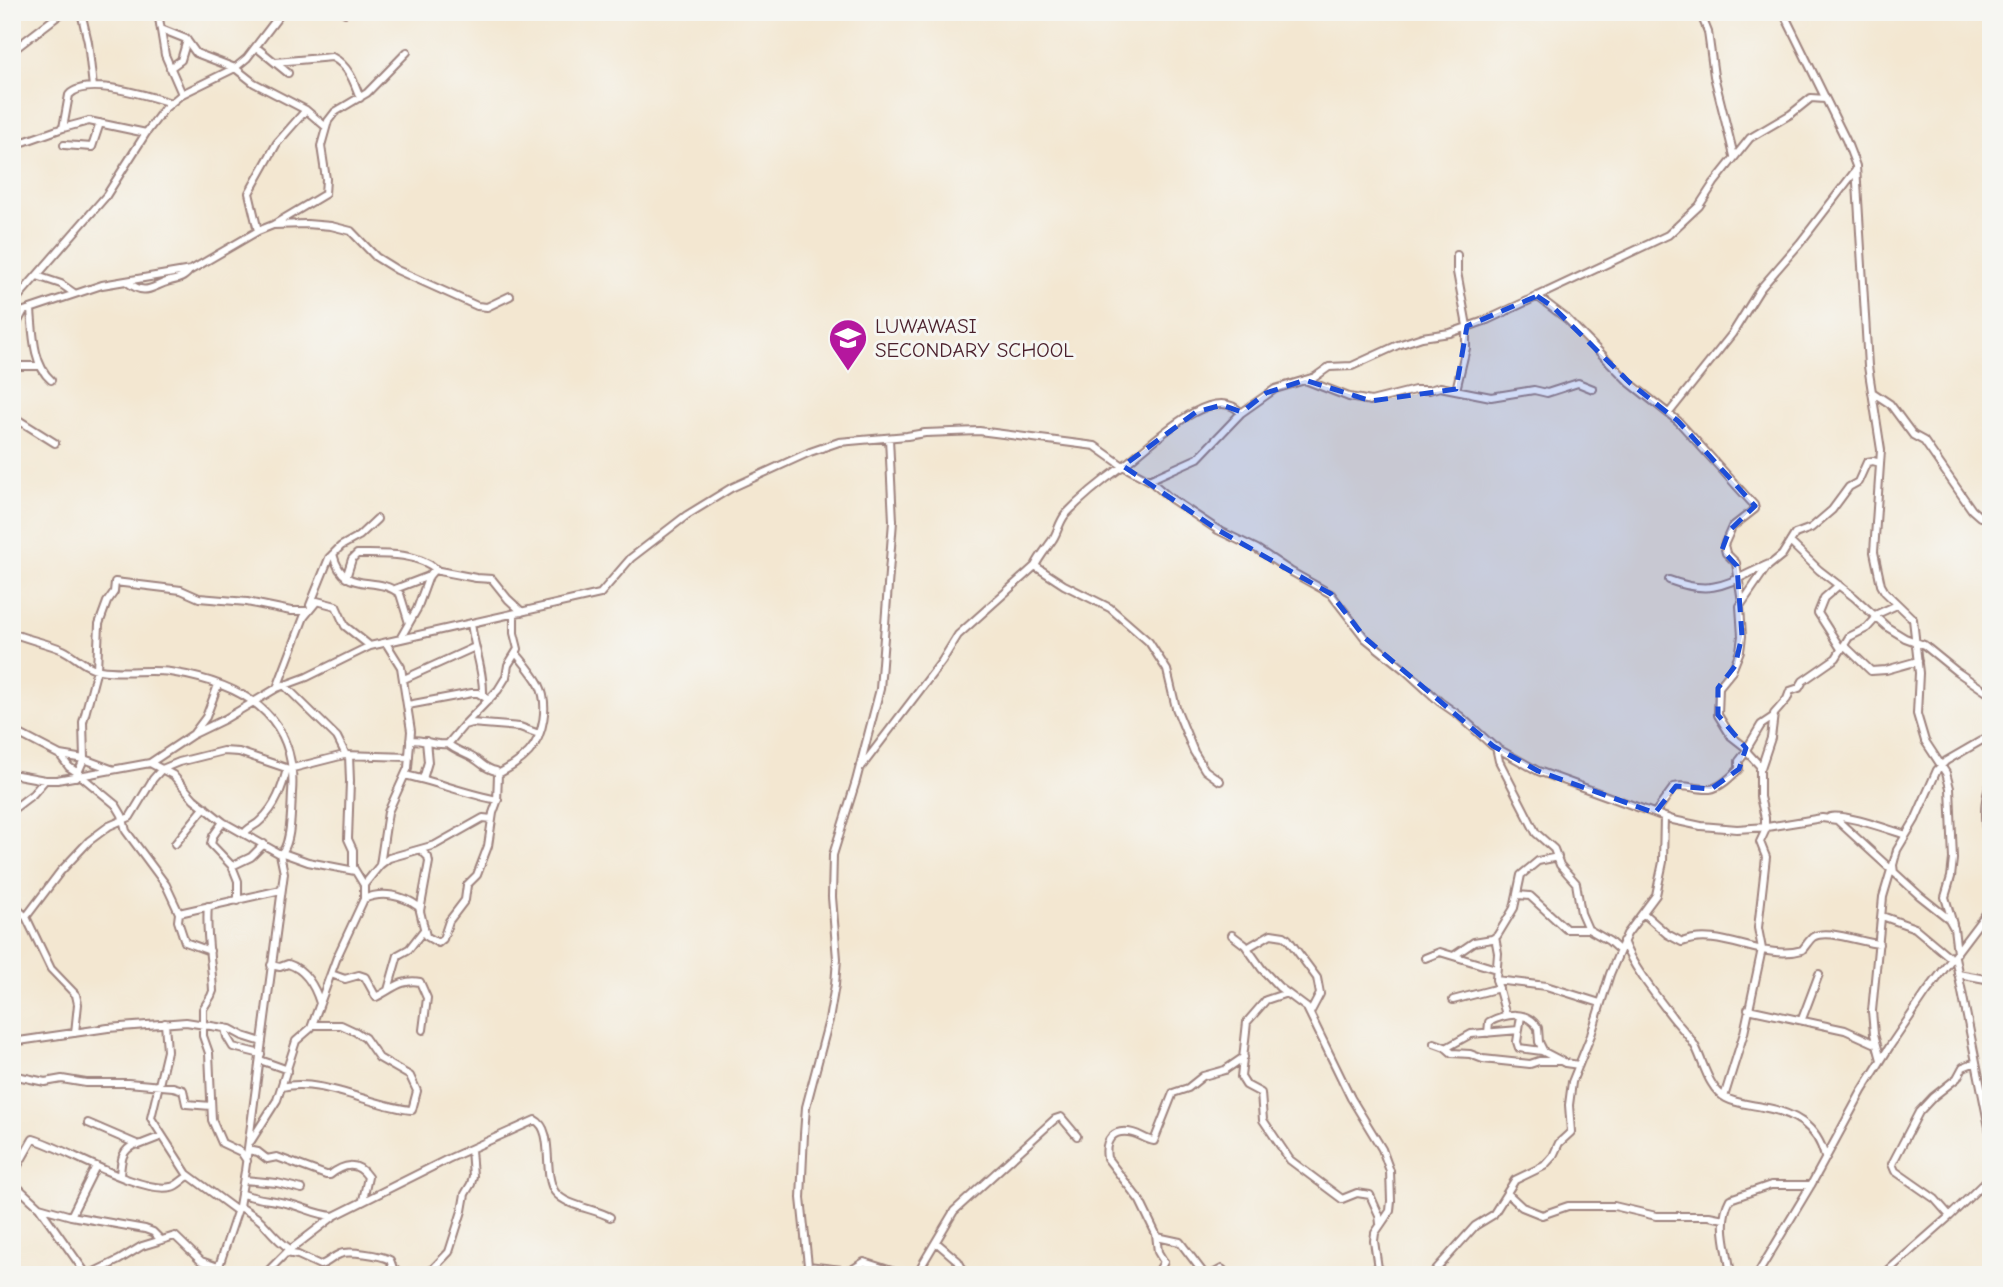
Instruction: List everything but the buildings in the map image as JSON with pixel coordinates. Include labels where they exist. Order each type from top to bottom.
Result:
[{"type":"street","points":[[12,51],[63,12]]},
{"type":"street","points":[[81,12],[88,42],[93,87]]},
{"type":"street","points":[[158,12],[165,55],[182,94]]},
{"type":"street","points":[[12,304],[106,196],[146,133],[171,103],[182,94],[235,68],[256,47],[282,12]]},
{"type":"street","points":[[1700,12],[1708,32],[1714,76],[1734,156]]},
{"type":"street","points":[[1783,12],[1846,139],[1856,170],[1867,366],[1880,432],[1874,552],[1881,585],[1890,599],[1913,619],[1918,661],[1917,714],[1925,741],[1941,765],[1950,788],[1953,859],[1945,897],[1953,926],[1958,974],[1991,1137]]},
{"type":"street","points":[[161,29],[187,40],[196,53],[235,68],[254,83],[306,110],[326,127]]},
{"type":"street","points":[[170,68],[181,60],[187,40]]},
{"type":"street","points":[[256,47],[288,73]]},
{"type":"street","points":[[127,282],[139,289],[149,290],[183,278],[191,270],[258,230],[273,225],[325,194],[326,179],[321,146],[326,127],[335,112],[359,98],[387,75],[407,52]]},
{"type":"street","points":[[276,62],[332,57],[349,73],[359,98]]},
{"type":"street","points":[[63,128],[69,95],[80,88],[141,93],[171,103]]},
{"type":"street","points":[[1149,480],[1198,458],[1241,413],[1275,388],[1305,380],[1329,368],[1352,366],[1398,345],[1467,327],[1643,248],[1676,229],[1699,206],[1750,138],[1791,114],[1811,98],[1825,99]]},
{"type":"street","points":[[258,230],[248,198],[249,192],[276,144],[306,110]]},
{"type":"street","points":[[12,146],[78,122],[100,123],[146,133]]},
{"type":"street","points":[[64,145],[92,147],[100,123]]},
{"type":"street","points":[[1669,413],[1732,334],[1760,289],[1800,243],[1856,170]]},
{"type":"street","points":[[273,225],[317,225],[351,231],[376,257],[397,270],[477,306],[487,307],[510,296]]},
{"type":"street","points":[[1456,390],[1466,348],[1467,327],[1457,272],[1457,255]]},
{"type":"street","points":[[12,315],[74,293],[191,270]]},
{"type":"street","points":[[37,276],[61,284],[74,293]]},
{"type":"street","points":[[1537,296],[1567,319],[1630,383],[1669,413],[1755,506],[1754,510],[1732,527],[1724,541],[1724,550],[1736,563],[1742,603],[1740,652],[1732,671],[1719,687],[1717,709],[1721,723],[1759,764],[1760,797],[1766,821],[1760,842],[1766,857],[1758,928],[1762,949],[1744,1032],[1724,1097]]},
{"type":"street","points":[[31,310],[40,366],[51,380]]},
{"type":"street","points":[[12,333],[23,312]]},
{"type":"street","points":[[12,366],[40,366]]},
{"type":"street","points":[[1305,380],[1349,397],[1371,401],[1440,387],[1491,397],[1534,390],[1547,393],[1578,383],[1592,389]]},
{"type":"street","points":[[1871,391],[1897,412],[1913,435],[1924,441],[1972,510],[1980,517],[1991,518]]},
{"type":"street","points":[[859,770],[942,661],[954,641],[1035,566],[1063,518],[1099,482],[1167,430],[1196,412],[1222,404],[1231,405],[1241,413]]},
{"type":"street","points":[[12,415],[55,443]]},
{"type":"street","points":[[12,774],[45,780],[150,763],[192,735],[280,686],[307,677],[370,646],[600,594],[621,567],[653,539],[731,488],[826,446],[839,442],[925,433],[979,431],[1095,446],[1149,480],[1170,498],[1218,530],[1257,549],[1331,594],[1364,638],[1496,747],[1547,775],[1664,817],[1701,826],[1737,829],[1766,827],[1840,816],[1906,835]]},
{"type":"street","points":[[809,1275],[801,1198],[806,1107],[829,1020],[835,985],[837,959],[831,865],[876,707],[883,669],[893,521],[889,438]]},
{"type":"street","points":[[1669,580],[1703,589],[1714,588],[1773,562],[1782,555],[1795,534],[1811,527],[1832,510],[1849,487],[1858,482],[1867,462],[1880,463]]},
{"type":"street","points":[[280,686],[327,560],[377,519]]},
{"type":"street","points":[[1790,542],[1819,570],[1894,631],[1917,641],[1991,695]]},
{"type":"street","points":[[334,554],[338,569],[346,578],[401,594],[409,623]]},
{"type":"street","points":[[346,578],[352,559],[357,554],[417,558],[429,562],[437,570]]},
{"type":"street","points":[[1742,603],[1773,562]]},
{"type":"street","points":[[1035,566],[1064,586],[1110,608],[1149,642],[1167,670],[1176,708],[1194,752],[1205,770],[1220,781]]},
{"type":"street","points":[[400,639],[417,609],[432,571],[492,579],[508,600],[522,612]]},
{"type":"street","points":[[394,590],[429,576]]},
{"type":"street","points":[[79,775],[84,759],[83,722],[97,669],[99,624],[114,592],[115,582],[181,590],[199,598],[247,602],[291,611],[308,610]]},
{"type":"street","points":[[1839,585],[1824,597],[1818,613],[1842,647],[1871,671],[1886,670],[1918,661]]},
{"type":"street","points":[[308,610],[313,603],[320,601],[336,606],[345,626],[370,646]]},
{"type":"street","points":[[1760,770],[1771,738],[1773,717],[1790,691],[1799,688],[1803,681],[1832,662],[1851,635],[1867,628],[1876,616],[1897,605]]},
{"type":"street","points":[[448,744],[467,719],[504,682],[508,665],[518,646],[514,633],[514,614]]},
{"type":"street","points":[[471,624],[486,698]]},
{"type":"street","points":[[12,633],[59,648],[83,665],[97,669],[170,672],[218,685],[254,701],[270,715],[279,729],[290,768],[289,830],[281,853],[284,873],[244,1180],[238,1208],[216,1275]]},
{"type":"street","points":[[380,864],[388,812],[405,775],[410,740],[404,679],[398,660],[386,643]]},
{"type":"street","points":[[404,679],[475,648]]},
{"type":"street","points":[[498,774],[532,749],[539,734],[544,710],[538,682],[516,653]]},
{"type":"street","points":[[192,735],[206,716],[218,685]]},
{"type":"street","points":[[280,686],[337,737],[347,755],[350,781],[348,826],[355,871],[364,885]]},
{"type":"street","points":[[408,705],[472,693],[486,698]]},
{"type":"street","points":[[1655,813],[1674,787],[1711,789],[1721,784],[1739,769],[1739,761],[1760,724],[1773,717]]},
{"type":"street","points":[[465,724],[520,727],[539,734]]},
{"type":"street","points":[[12,730],[60,755],[84,759],[113,770]]},
{"type":"street","points":[[1881,1060],[1872,1012],[1883,897],[1893,872],[1895,857],[1941,765],[1991,735]]},
{"type":"street","points":[[410,740],[426,741],[435,745],[448,744],[498,774]]},
{"type":"street","points":[[423,779],[428,762],[426,741]]},
{"type":"street","points":[[1496,747],[1499,761],[1536,833],[1549,844],[1560,865],[1576,883],[1581,913],[1588,929]]},
{"type":"street","points":[[26,917],[60,872],[89,841],[135,811],[148,786],[162,769],[192,757],[223,751],[239,752],[290,768],[347,755],[409,757]]},
{"type":"street","points":[[60,755],[69,767],[111,799],[124,820],[126,831],[166,885],[179,913],[178,921],[185,942],[210,951]]},
{"type":"street","points":[[150,763],[173,775],[223,822],[244,834],[281,853],[308,862],[355,871]]},
{"type":"street","points":[[244,834],[250,826],[260,822],[276,801],[290,768]]},
{"type":"street","points":[[421,850],[429,862],[420,911],[423,931],[433,942],[438,943],[443,939],[449,921],[465,900],[468,882],[475,878],[489,842],[498,800],[498,774]]},
{"type":"street","points":[[405,775],[462,793],[498,800]]},
{"type":"street","points":[[12,810],[33,794],[45,780]]},
{"type":"street","points":[[1991,783],[1987,791],[1986,818],[1991,850]]},
{"type":"street","points":[[175,844],[205,807]]},
{"type":"street","points":[[1431,1275],[1475,1226],[1493,1215],[1515,1180],[1544,1166],[1559,1143],[1571,1132],[1570,1093],[1600,1003],[1623,942],[1654,899],[1658,888],[1663,862],[1664,817]]},
{"type":"street","points":[[249,1147],[271,1112],[296,1041],[309,1031],[313,1024],[363,899],[364,885],[388,858],[438,844],[483,818],[492,819]]},
{"type":"street","points":[[1828,818],[1845,825],[1893,872],[1949,919],[1953,926]]},
{"type":"street","points":[[223,822],[211,844],[232,866],[238,881],[238,901]]},
{"type":"street","points":[[232,866],[251,857],[264,844]]},
{"type":"street","points":[[1455,955],[1474,942],[1495,937],[1508,920],[1518,895],[1519,879],[1529,866],[1538,860],[1558,858]]},
{"type":"street","points":[[179,913],[281,890]]},
{"type":"street","points":[[363,899],[373,895],[392,894],[412,902],[420,911]]},
{"type":"street","points":[[1518,895],[1524,894],[1533,899],[1566,929],[1588,929],[1619,950]]},
{"type":"street","points":[[12,904],[26,917],[51,969],[76,995],[78,1004],[75,1033]]},
{"type":"street","points":[[208,906],[206,924],[213,990],[203,1009],[203,1040],[209,1054],[213,1124],[222,1143],[241,1152],[247,1161]]},
{"type":"street","points":[[1757,1275],[1881,1060],[1910,1015],[1991,907]]},
{"type":"street","points":[[1643,913],[1667,934],[1682,942],[1704,937],[1762,949],[1799,952],[1811,939],[1819,935],[1836,935],[1879,944]]},
{"type":"street","points":[[1882,916],[1915,928],[1955,956]]},
{"type":"street","points":[[388,990],[398,955],[409,948],[423,931]]},
{"type":"street","points":[[1247,948],[1271,934],[1288,939],[1311,969],[1319,985],[1320,994],[1310,1013]]},
{"type":"street","points":[[1232,935],[1247,948],[1269,977],[1287,993],[1300,1000],[1310,1013],[1351,1098],[1378,1141],[1387,1162],[1391,1183],[1390,1211],[1380,1225],[1374,1241],[1379,1275]]},
{"type":"street","points":[[1495,937],[1498,984],[1506,1015]]},
{"type":"street","points":[[1623,942],[1632,961],[1691,1039],[1715,1088],[1724,1097],[1743,1104],[1774,1109],[1800,1121],[1816,1133],[1825,1158]]},
{"type":"street","points":[[1425,958],[1437,952],[1455,955],[1496,969]]},
{"type":"street","points":[[271,965],[280,967],[289,964],[299,969],[314,988],[320,1005]]},
{"type":"street","points":[[331,974],[345,979],[365,976],[376,997],[412,981],[422,984],[427,1003],[424,1030]]},
{"type":"street","points":[[1802,1019],[1819,974]]},
{"type":"street","points":[[1958,974],[1991,980]]},
{"type":"street","points":[[1453,1000],[1498,984],[1546,986],[1600,1003]]},
{"type":"street","points":[[1287,993],[1266,1000],[1250,1017],[1245,1027],[1241,1077],[1247,1085],[1261,1093],[1263,1120],[1290,1160],[1342,1199],[1357,1193],[1370,1195],[1379,1215],[1380,1225]]},
{"type":"street","points":[[1748,1009],[1845,1030],[1876,1044]]},
{"type":"street","points":[[1488,1033],[1489,1022],[1506,1015],[1529,1018],[1537,1024],[1539,1042],[1544,1052]]},
{"type":"street","points":[[1521,1016],[1517,1045],[1520,1048],[1544,1052],[1560,1061]]},
{"type":"street","points":[[12,1042],[165,1023],[204,1024],[225,1028],[262,1042]]},
{"type":"street","points":[[165,1023],[167,1051],[150,1115],[189,1176],[259,1220],[288,1251],[320,1265],[341,1253],[373,1253],[390,1260],[393,1268],[401,1275]]},
{"type":"street","points":[[282,1087],[297,1085],[327,1089],[412,1110],[417,1091],[408,1074],[379,1058],[365,1038],[346,1026],[313,1024]]},
{"type":"street","points":[[225,1028],[233,1047],[288,1070]]},
{"type":"street","points":[[1446,1048],[1468,1035],[1519,1030]]},
{"type":"street","points":[[1434,1043],[1455,1054],[1470,1054],[1480,1059],[1522,1064],[1560,1061],[1579,1065]]},
{"type":"street","points":[[1156,1275],[1164,1262],[1157,1248],[1157,1237],[1138,1197],[1107,1158],[1108,1140],[1112,1135],[1124,1132],[1154,1140],[1173,1093],[1188,1088],[1207,1074],[1225,1070],[1244,1057]]},
{"type":"street","points":[[1950,1216],[1936,1199],[1895,1171],[1892,1164],[1922,1108],[1957,1078],[1963,1066],[1976,1062]]},
{"type":"street","points":[[12,1075],[45,1082],[62,1079],[86,1083],[116,1082],[158,1086],[183,1090],[186,1104],[211,1106]]},
{"type":"street","points":[[1983,1097],[1991,1092]]},
{"type":"street","points":[[916,1275],[957,1208],[1059,1116],[1077,1136]]},
{"type":"street","points":[[264,1275],[288,1251],[334,1216],[471,1149],[537,1121],[545,1131],[548,1168],[556,1192],[576,1205],[591,1208],[610,1217]]},
{"type":"street","points":[[88,1123],[136,1144],[144,1145],[162,1136]]},
{"type":"street","points":[[12,1176],[33,1139],[120,1176],[147,1184],[167,1188],[189,1176]]},
{"type":"street","points":[[120,1176],[122,1155],[130,1146],[136,1144]]},
{"type":"street","points":[[249,1147],[267,1159],[277,1157],[326,1175],[338,1168],[358,1166],[368,1177],[363,1200]]},
{"type":"street","points":[[427,1275],[449,1252],[463,1211],[464,1194],[473,1176],[471,1149]]},
{"type":"street","points":[[71,1216],[96,1166]]},
{"type":"street","points":[[1883,1275],[1991,1176]]},
{"type":"street","points":[[244,1180],[275,1182],[302,1189]]},
{"type":"street","points":[[12,1182],[39,1207],[85,1274],[120,1260],[142,1245],[177,1236],[196,1257],[218,1267]]},
{"type":"street","points":[[1731,1275],[1723,1230],[1729,1200],[1777,1184],[1811,1185]]},
{"type":"street","points":[[241,1193],[293,1205],[320,1215],[334,1216]]},
{"type":"street","points":[[1507,1194],[1522,1207],[1542,1215],[1568,1206],[1614,1206],[1656,1216],[1709,1216],[1724,1219]]},
{"type":"street","points":[[39,1207],[71,1216],[145,1229],[158,1235],[161,1240]]},
{"type":"street","points":[[1157,1237],[1180,1242],[1205,1275]]},
{"type":"street","points":[[936,1242],[958,1261],[966,1275]]},
{"type":"street","points":[[808,1266],[853,1271],[864,1262],[904,1275]]},
{"type":"street","points":[[1211,1275],[1222,1269],[1228,1275]]},
{"type":"highlighted area","points":[[1537,296],[1553,307],[1630,383],[1678,421],[1755,506],[1729,531],[1722,550],[1737,566],[1742,636],[1735,666],[1718,688],[1718,715],[1746,748],[1739,769],[1711,789],[1676,786],[1655,813],[1538,771],[1493,746],[1365,638],[1331,594],[1218,530],[1123,466],[1196,412],[1222,405],[1242,412],[1266,393],[1305,380],[1371,401],[1456,389],[1467,326]]},
{"type":"place","name":"LUWAWASI SECONDARY SCHOOL","points":[[848,372]]}]
